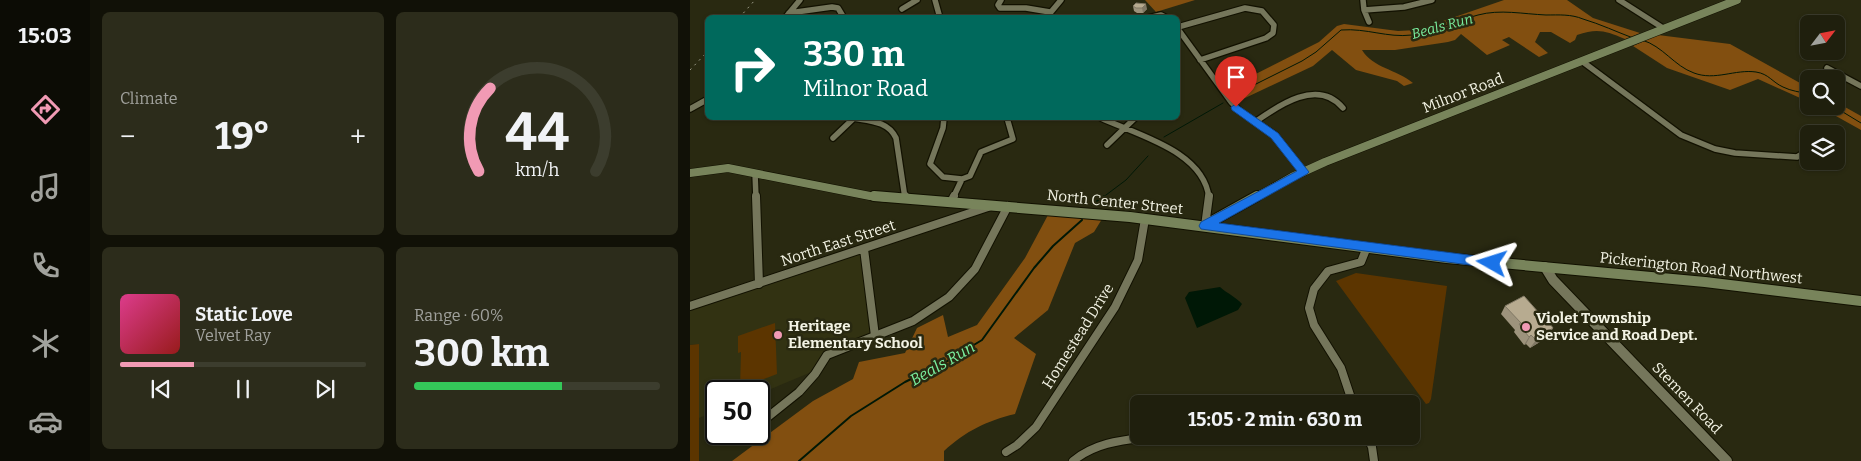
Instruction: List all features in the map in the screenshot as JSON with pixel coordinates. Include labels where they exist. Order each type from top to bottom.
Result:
[{"type":"main road","name":"Milnor Road","points":[[1205,226],[1304,172],[1737,0]]},
{"type":"main road","name":"North Center Street","points":[[690,173],[723,168],[850,193],[1145,219],[1542,267]]},
{"type":"main road","name":"Pickerington Road Northwest","points":[[1542,267],[1705,282],[1861,301]]},
{"type":"street","points":[[789,13],[800,0]]},
{"type":"street","points":[[902,9],[917,0]]},
{"type":"street","points":[[935,0],[939,15]]},
{"type":"street","points":[[1000,0],[998,4],[1000,8],[1026,8],[1050,12]]},
{"type":"street","points":[[1048,15],[1061,0]]},
{"type":"street","points":[[1363,0],[1364,10],[1369,22]]},
{"type":"street","points":[[1364,10],[1404,7],[1432,0]]},
{"type":"street","points":[[1619,0],[1663,28]]},
{"type":"street","points":[[1180,27],[1252,6],[1264,13],[1277,32],[1266,38],[1200,60]]},
{"type":"street","points":[[789,13],[832,7],[838,8],[842,15]]},
{"type":"street","points":[[1180,31],[1236,107],[1280,141],[1304,172]]},
{"type":"street","points":[[1583,62],[1681,134],[1715,149],[1735,153],[1797,157],[1800,155]]},
{"type":"street","points":[[1827,68],[1861,86]]},
{"type":"street","points":[[1255,122],[1284,102],[1303,96],[1330,98],[1341,104],[1343,108]]},
{"type":"street","points":[[690,109],[705,98]]},
{"type":"street","points":[[696,105],[705,101]]},
{"type":"street","points":[[833,138],[851,120]]},
{"type":"street","points":[[864,120],[880,123],[892,129],[897,144],[905,199]]},
{"type":"street","points":[[944,120],[943,128],[930,164],[943,177],[962,179],[970,176],[981,152],[1013,139],[1008,120]]},
{"type":"street","points":[[1105,120],[1178,154],[1199,170],[1209,192],[1209,205],[1205,226]]},
{"type":"street","points":[[1107,145],[1133,120]]},
{"type":"street","points":[[755,173],[760,284]]},
{"type":"street","points":[[951,202],[962,179]]},
{"type":"street","name":"North East Street","points":[[690,306],[993,205]]},
{"type":"street","points":[[770,415],[799,392],[815,374],[827,356],[913,321],[932,310],[963,283],[983,254],[1008,206]]},
{"type":"street","name":"Homestead Drive","points":[[1006,452],[1027,436],[1046,414],[1115,307],[1136,266],[1145,219]]},
{"type":"street","points":[[1350,395],[1345,377],[1334,355],[1315,330],[1308,308],[1313,292],[1322,278],[1333,268],[1361,262],[1367,247]]},
{"type":"street","points":[[864,249],[876,336]]},
{"type":"street","name":"Stemen Road","points":[[1542,267],[1552,280],[1727,461]]},
{"type":"street","points":[[1073,461],[1091,447],[1105,442],[1130,439]]},
{"type":"street","points":[[1371,445],[1374,461]]},
{"type":"shaded area","points":[[1145,0],[1195,0],[1156,12]]},
{"type":"shaded area","points":[[1504,0],[1567,0],[1593,18],[1640,33],[1625,39],[1607,32],[1596,31],[1577,35],[1575,40],[1570,43],[1551,32],[1540,32],[1535,42],[1548,53],[1539,57],[1509,37],[1502,40],[1510,45],[1487,55],[1461,34],[1455,40],[1448,42],[1395,50],[1362,50],[1378,65],[1399,74],[1413,83],[1404,86],[1397,81],[1356,70],[1332,50],[1313,66],[1245,98],[1233,98],[1228,88],[1319,42],[1337,26],[1344,24],[1398,31],[1417,30]]},
{"type":"shaded area","points":[[1658,35],[1730,44],[1800,83],[1800,98],[1758,79],[1730,90],[1667,68],[1633,46]]},
{"type":"shaded area","points":[[1845,107],[1861,116],[1861,130],[1834,115],[1845,115]]},
{"type":"shaded area","points":[[1048,215],[1102,219],[1094,232],[1075,243],[1048,310],[1014,338],[1036,354],[1015,414],[995,420],[968,432],[944,451],[944,461],[732,461],[754,445],[770,445],[770,433],[813,401],[853,379],[859,362],[905,353],[917,328],[943,315],[948,337],[977,325],[1025,258]]},
{"type":"shaded area","name":"Heritage Elementary School","points":[[861,252],[872,330],[869,334],[828,351],[815,369],[809,373],[770,389],[770,380],[705,380],[705,416],[699,418],[699,344],[690,345],[690,308]]},
{"type":"shaded area","points":[[1356,273],[1447,286],[1429,403],[1426,404],[1336,281]]},
{"type":"shaded area","points":[[1220,287],[1242,304],[1238,310],[1197,328],[1185,298],[1189,292]]},
{"type":"shaded area","points":[[775,323],[777,374],[761,380],[740,380],[741,352],[738,353],[738,336]]},
{"type":"shaded area","points":[[699,344],[699,461],[690,461],[690,345]]},
{"type":"building","points":[[1136,3],[1146,4],[1142,8],[1136,8],[1133,6]]},
{"type":"building","points":[[1524,296],[1539,313],[1541,312],[1553,328],[1536,340],[1531,335],[1529,337],[1519,324],[1521,323],[1505,306]]},
{"type":"waterway","name":"Beals Run","points":[[1236,94],[1302,61],[1316,52],[1341,30],[1360,30],[1403,36],[1429,31],[1486,13],[1503,12],[1574,16],[1633,38]]},
{"type":"waterway","name":"Beals Run","points":[[1642,40],[1656,47],[1680,66],[1694,73],[1710,76],[1756,72],[1764,74],[1779,85],[1800,92]]},
{"type":"waterway","name":"Beals Run","points":[[1164,137],[1223,103]]},
{"type":"waterway","name":"Beals Run","points":[[1845,113],[1861,123]]},
{"type":"waterway","name":"Beals Run","points":[[1102,198],[1126,180],[1148,156]]},
{"type":"waterway","name":"Beals Run","points":[[1092,205],[1104,196]]},
{"type":"waterway","name":"Beals Run","points":[[799,461],[851,416],[905,382],[944,363],[982,340],[1034,268],[1053,246],[1082,220]]},
{"type":"railway","points":[[742,15],[755,0]]},
{"type":"railway","points":[[690,70],[705,54]]},
{"type":"place","name":"Violet Township Service and Road Dept.","points":[[1526,327]]},
{"type":"place","name":"Heritage Elementary School","points":[[778,335]]},
{"type":"route","points":[[1236,107],[1275,135],[1304,172],[1205,226],[1492,263]]}]
